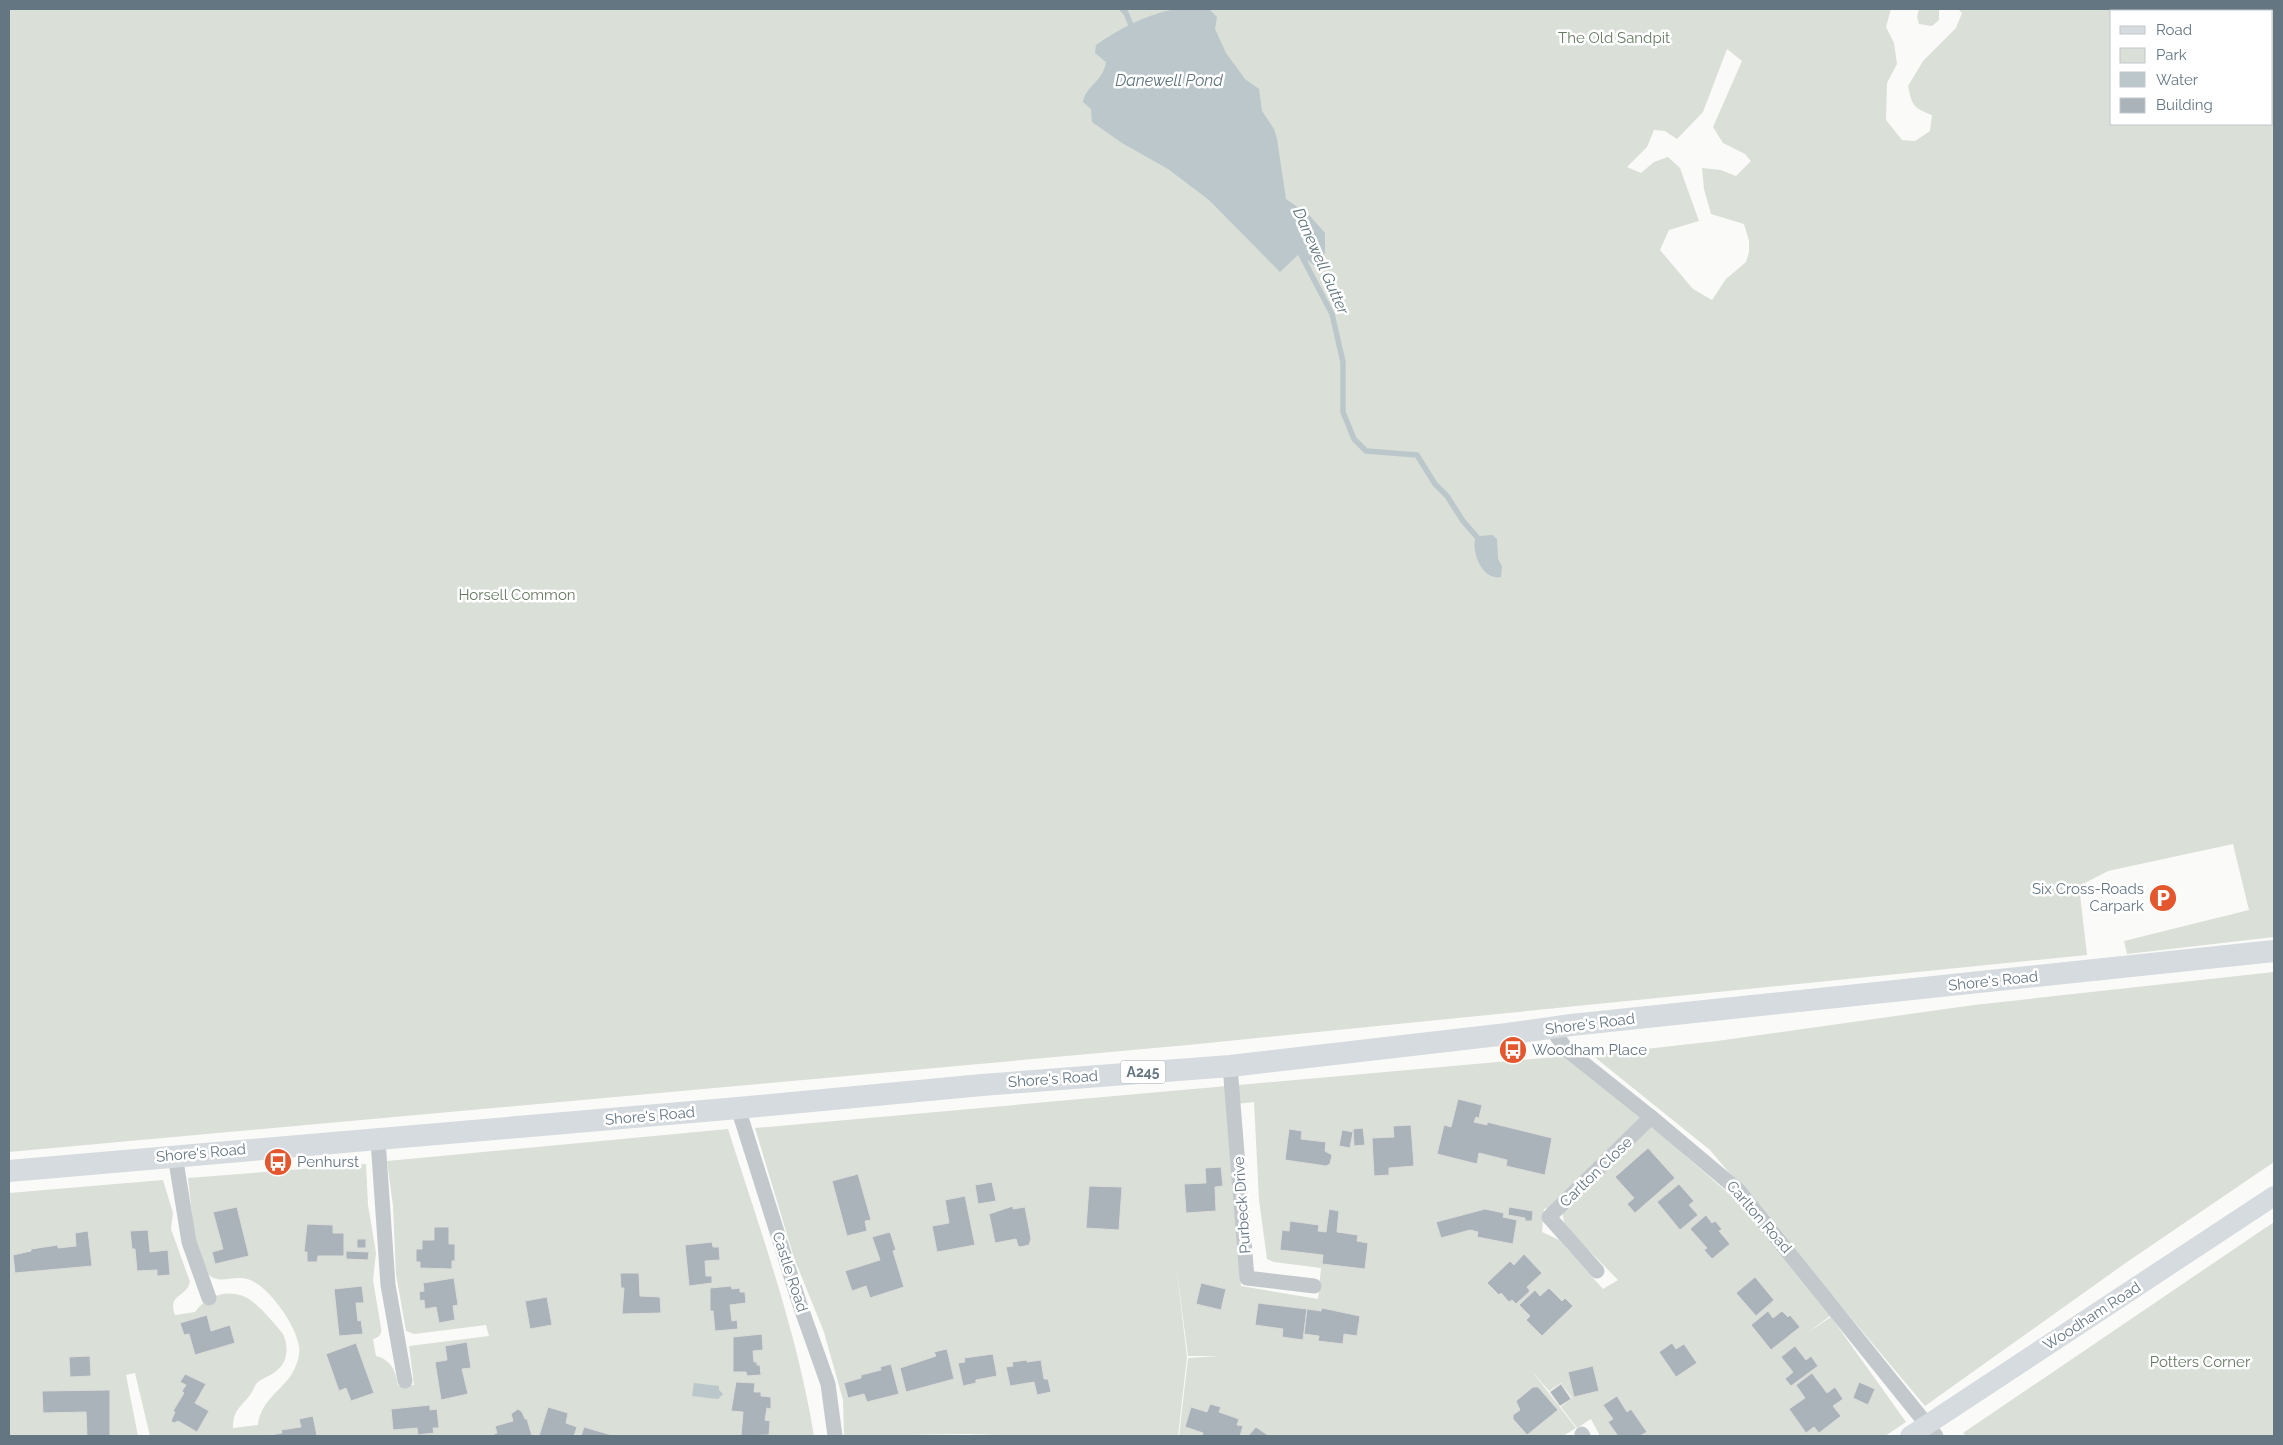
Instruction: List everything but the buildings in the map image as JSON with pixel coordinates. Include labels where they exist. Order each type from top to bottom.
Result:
[{"type":"main road","name":"Shore's Road","points":[[9,1170],[378,1140],[973,1086],[1230,1066],[1551,1028],[2274,951]]},
{"type":"street","name":"Carlton Road","points":[[1551,1028],[1567,1050],[1739,1191],[1924,1433]]},
{"type":"street","name":"Purbeck Drive","points":[[1230,1066],[1247,1278],[1314,1286]]},
{"type":"street","name":"Castle Road","points":[[738,1108],[800,1305],[828,1384],[835,1436]]},
{"type":"street","name":"Carlton Close","points":[[1597,1271],[1549,1217],[1651,1117]]},
{"type":"street","points":[[378,1140],[388,1285],[405,1381]]},
{"type":"street","points":[[175,1155],[189,1242],[208,1298]]},
{"type":"street","name":"Woodham Road","points":[[1924,1433],[2274,1196]]},
{"type":"green space","name":"Horsell Common","points":[[9,9],[1891,9],[1886,27],[1894,43],[1897,64],[1887,83],[1886,120],[1902,140],[1915,141],[1930,131],[1932,115],[1914,105],[1908,86],[1923,61],[1956,28],[1962,13],[1958,9],[2274,9],[2274,937],[2127,954],[2124,941],[2249,910],[2233,844],[2108,871],[2079,886],[2087,955],[1188,1045],[9,1152]],"holes":[[[1727,49],[1742,61],[1713,127],[1723,143],[1745,154],[1751,161],[1736,176],[1721,170],[1702,168],[1704,189],[1711,214],[1744,224],[1749,241],[1749,252],[1746,262],[1726,279],[1712,300],[1693,289],[1660,250],[1669,230],[1699,221],[1680,168],[1668,157],[1654,162],[1641,173],[1627,167],[1647,147],[1654,130],[1665,131],[1677,139],[1703,112]]]},
{"type":"green space","points":[[1919,9],[1939,9],[1939,20],[1932,26],[1919,24],[1917,17]]},
{"type":"green space","points":[[2274,972],[2274,1162],[2127,1262],[1925,1406],[1710,1150],[1592,1055],[1717,1041],[1974,1005]]},
{"type":"green space","points":[[1566,1056],[1641,1118],[1551,1207],[1544,1209],[1542,1232],[1559,1240],[1603,1289],[1618,1280],[1565,1226],[1562,1212],[1651,1126],[1743,1206],[1830,1316],[1807,1333],[1831,1317],[1906,1422],[1885,1436],[1600,1436],[1591,1419],[1577,1428],[1561,1407],[1572,1398],[1561,1383],[1549,1391],[1531,1370],[1576,1428],[1563,1436],[1179,1436],[1188,1358],[1219,1356],[1188,1356],[1176,1265],[1187,1357],[1178,1436],[968,1434],[844,1436],[843,1400],[824,1332],[794,1258],[755,1128]],"holes":[[[1254,1102],[1259,1200],[1267,1259],[1274,1262],[1321,1268],[1318,1299],[1241,1286],[1226,1105]]]},
{"type":"green space","points":[[728,1129],[788,1319],[807,1397],[814,1436],[150,1436],[135,1373],[126,1375],[138,1436],[9,1436],[9,1193],[163,1180],[173,1213],[171,1229],[190,1282],[185,1291],[173,1303],[175,1315],[195,1312],[207,1300],[222,1294],[238,1295],[246,1297],[261,1309],[283,1334],[285,1339],[287,1349],[283,1364],[257,1384],[236,1413],[233,1428],[258,1425],[265,1405],[293,1371],[298,1358],[299,1346],[284,1312],[259,1285],[244,1278],[220,1279],[209,1275],[195,1242],[188,1178],[366,1164],[368,1205],[376,1253],[373,1280],[381,1330],[380,1335],[373,1339],[376,1356],[386,1360],[392,1367],[398,1386],[414,1385],[409,1346],[489,1336],[486,1325],[414,1334],[406,1331],[396,1274],[393,1206],[387,1161]]},
{"type":"green space","name":"Potters Corner","points":[[2274,1222],[2274,1436],[1966,1436],[1963,1433]]},
{"type":"water","name":"Danewell Pond","points":[[1176,9],[1209,9],[1217,17],[1215,29],[1226,53],[1245,79],[1259,89],[1262,111],[1274,129],[1277,139],[1286,199],[1310,216],[1325,233],[1325,253],[1315,266],[1299,254],[1280,272],[1209,200],[1168,169],[1122,143],[1092,122],[1091,109],[1083,102],[1087,91],[1102,74],[1106,62],[1095,53],[1096,45],[1134,22]]},
{"type":"water","points":[[1492,535],[1497,539],[1498,559],[1502,566],[1501,577],[1489,575],[1484,571],[1475,552],[1475,539],[1480,536]]},
{"type":"water","points":[[694,1383],[719,1386],[719,1390],[723,1394],[718,1399],[692,1396]]},
{"type":"waterway","name":"Danewell Gutter","points":[[1122,9],[1126,13],[1131,25]]},
{"type":"waterway","name":"Danewell Gutter","points":[[1297,247],[1332,314],[1343,362],[1343,412],[1354,439],[1366,451],[1417,455],[1435,484],[1447,496],[1463,521],[1477,537]]},
{"type":"place","name":"Six Cross-Roads Carpark","points":[[2163,898]]},
{"type":"place","name":"Woodham Place","points":[[1513,1050]]},
{"type":"place","name":"Penhurst","points":[[278,1162]]},
{"type":"park label","name":"The Old Sandpit","points":[[1614,38]]}]
